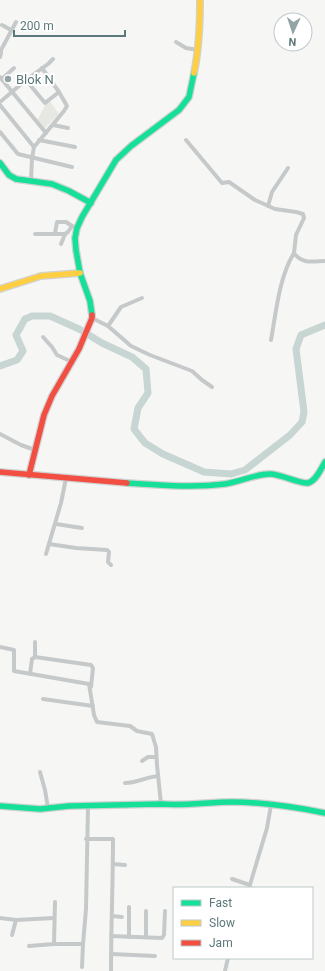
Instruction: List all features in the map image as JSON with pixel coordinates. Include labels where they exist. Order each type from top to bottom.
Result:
[{"type":"street","points":[[61,244],[65,234],[75,227],[91,203],[116,160],[186,103],[191,91],[198,50],[200,0]]},
{"type":"street","points":[[0,57],[2,53],[0,49],[16,22]]},
{"type":"street","points":[[2,25],[11,30]]},
{"type":"street","points":[[176,42],[186,48],[198,50]]},
{"type":"street","points":[[34,147],[0,104],[13,91],[53,59]]},
{"type":"street","points":[[14,68],[1,78],[46,132]]},
{"type":"street","points":[[31,181],[34,147],[67,106],[42,68]]},
{"type":"street","points":[[26,80],[45,103],[59,92]]},
{"type":"street","points":[[53,125],[68,128]]},
{"type":"street","points":[[0,132],[21,156],[72,167]]},
{"type":"street","points":[[39,140],[75,147]]},
{"type":"street","points":[[186,140],[222,183],[229,182],[255,200],[268,206],[279,210],[304,215],[304,220],[296,235],[294,253],[287,266],[284,276],[271,340]]},
{"type":"street","points":[[0,163],[12,178],[16,180],[52,184],[61,187],[91,203]]},
{"type":"street","points":[[268,206],[274,188],[288,168]]},
{"type":"street","points":[[55,233],[57,222],[66,222],[75,227]]},
{"type":"street","points":[[29,475],[44,415],[52,396],[79,349],[92,318],[90,301],[80,273],[75,244],[75,227]]},
{"type":"street","points":[[35,234],[65,234]]},
{"type":"street","points":[[294,253],[296,257],[311,262],[325,261]]},
{"type":"street","points":[[0,289],[41,276],[80,273]]},
{"type":"street","points":[[108,326],[121,306],[142,298]]},
{"type":"street","points":[[92,318],[108,326],[131,346],[192,371],[212,386]]},
{"type":"street","points":[[43,337],[57,354],[72,362]]},
{"type":"street","points":[[0,434],[21,445],[35,450]]},
{"type":"street","points":[[0,472],[154,485],[203,486],[226,484],[263,475],[275,474],[307,483],[313,481],[325,462]]},
{"type":"street","points":[[46,554],[62,503],[66,478]]},
{"type":"street","points":[[56,524],[82,528]]},
{"type":"street","points":[[49,544],[76,548],[107,550],[109,552],[108,562],[111,566]]},
{"type":"street","points":[[30,674],[32,659],[34,657],[35,642]]},
{"type":"street","points":[[0,647],[14,650],[14,671],[88,683],[91,687]]},
{"type":"street","points":[[34,657],[92,666],[94,668],[91,687],[94,715],[97,722],[130,726],[137,731],[152,734],[156,747],[161,804]]},
{"type":"street","points":[[43,699],[93,706]]},
{"type":"street","points":[[142,760],[148,757],[156,757]]},
{"type":"street","points":[[40,772],[48,808]]},
{"type":"street","points":[[125,783],[138,782],[148,777],[158,776]]},
{"type":"street","points":[[0,806],[40,809],[69,806],[174,805],[233,802],[290,806],[325,813]]},
{"type":"street","points":[[232,879],[249,886],[267,828],[271,805]]},
{"type":"street","points":[[82,967],[86,910],[86,839],[88,806]]},
{"type":"street","points":[[86,839],[113,840],[111,971]]},
{"type":"street","points":[[113,864],[125,865]]},
{"type":"street","points":[[54,944],[55,902]]},
{"type":"street","points":[[129,907],[129,937]]},
{"type":"street","points":[[146,911],[146,937]]},
{"type":"street","points":[[111,936],[163,937],[165,911]]},
{"type":"street","points":[[112,916],[122,917]]},
{"type":"street","points":[[0,918],[16,920],[54,918]]},
{"type":"street","points":[[12,935],[16,920]]},
{"type":"street","points":[[29,946],[83,944]]},
{"type":"street","points":[[111,954],[155,956]]},
{"type":"street","points":[[225,971],[228,959]]},
{"type":"shaded area","points":[[49,100],[59,114],[44,129],[37,121]]},
{"type":"waterway","points":[[0,366],[17,360],[23,351],[16,335],[25,319],[32,316],[50,316],[79,329],[102,343],[132,357],[146,369],[148,393],[138,408],[134,429],[145,443],[163,454],[204,472],[231,474],[245,470],[290,435],[302,422],[304,412],[296,349],[301,335],[325,325]]},
{"type":"traffic: fast","points":[[92,315],[90,301],[80,273],[76,250],[75,238],[77,228],[116,160],[131,146],[179,110],[189,97],[194,73]]},
{"type":"traffic: fast","points":[[0,163],[9,175],[16,179],[52,184],[91,203]]},
{"type":"traffic: fast","points":[[127,483],[201,486],[231,483],[259,475],[270,474],[308,483],[316,477],[325,462]]},
{"type":"traffic: fast","points":[[0,806],[40,809],[69,806],[179,805],[244,802],[279,805],[325,813]]},
{"type":"traffic: slow","points":[[194,73],[199,37],[200,0]]},
{"type":"traffic: slow","points":[[0,289],[41,276],[80,273]]},
{"type":"traffic: jam","points":[[29,475],[44,415],[52,396],[79,349],[92,315]]},
{"type":"traffic: jam","points":[[0,472],[127,483]]},
{"type":"place","name":"Blok N","points":[[8,79]]}]
